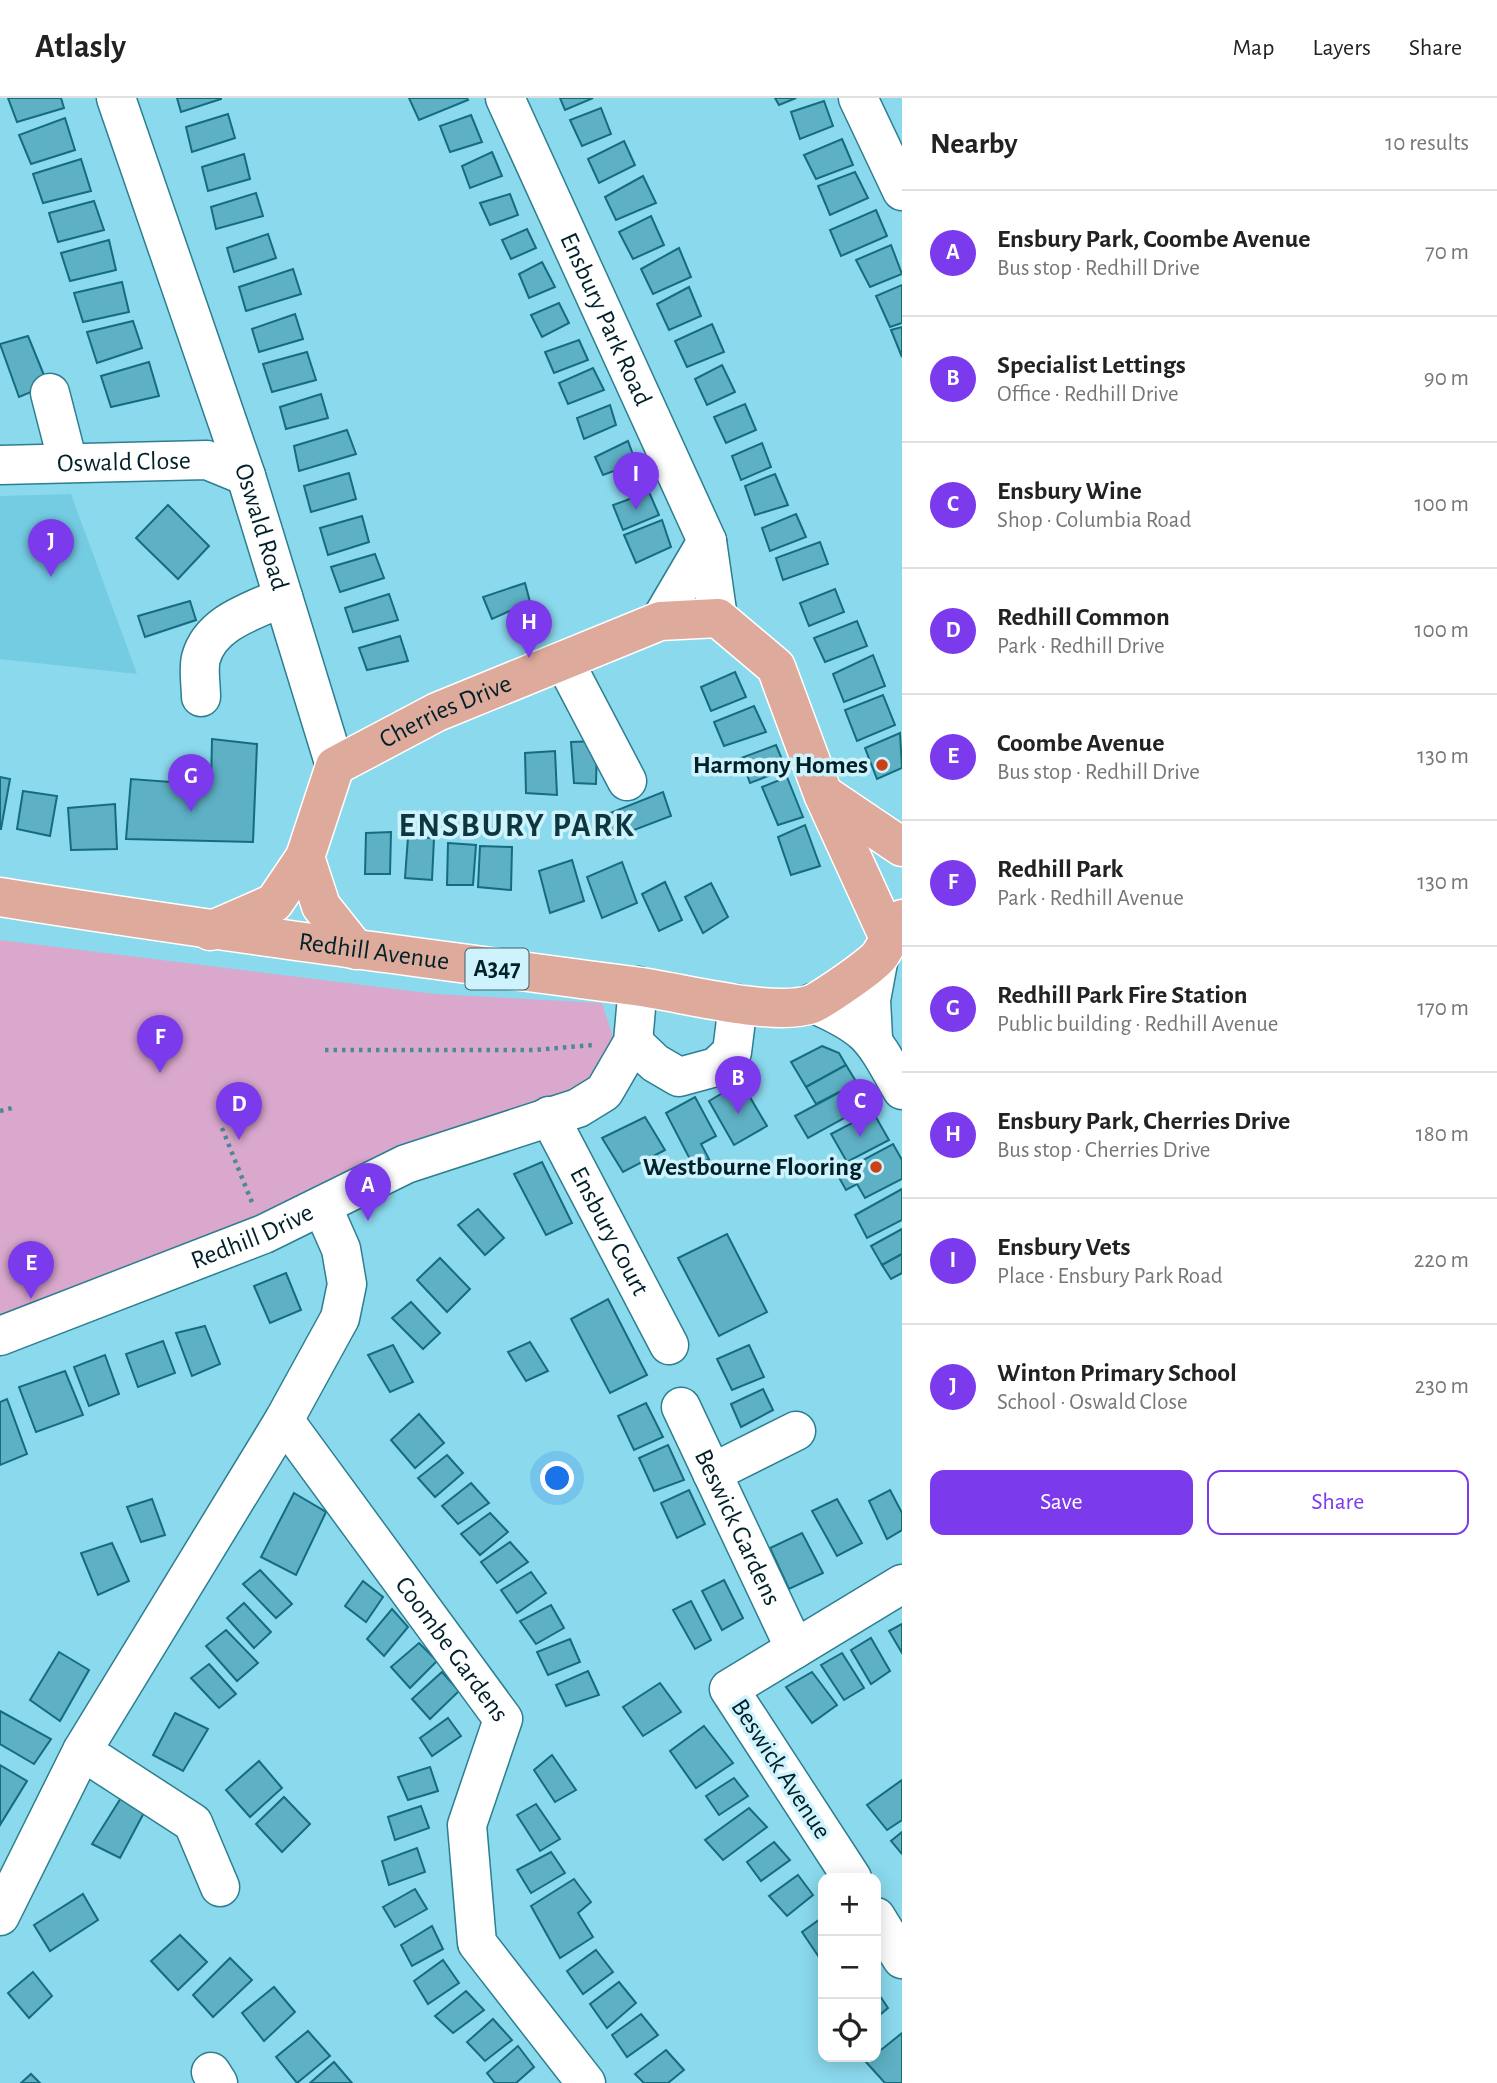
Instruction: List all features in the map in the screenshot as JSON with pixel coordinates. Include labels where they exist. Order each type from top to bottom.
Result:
[{"type":"main road","name":"Cherries Drive","points":[[335,766],[437,712],[660,621],[718,618]]},
{"type":"main road","points":[[718,618],[776,667],[823,794],[890,937],[812,1003]]},
{"type":"main road","points":[[210,930],[274,903],[305,857],[335,766]]},
{"type":"main road","points":[[823,794],[902,847]]},
{"type":"main road","points":[[305,857],[321,906],[356,950]]},
{"type":"main road","name":"Redhill Avenue","points":[[0,897],[210,930],[638,986],[738,1004],[794,1006],[812,1003]]},
{"type":"street","name":"Oswald Road","points":[[116,98],[246,476],[335,766]]},
{"type":"street","name":"Ensbury Park Road","points":[[505,98],[707,541],[718,618]]},
{"type":"street","points":[[858,98],[902,191]]},
{"type":"street","points":[[50,393],[68,463]]},
{"type":"street","name":"Oswald Close","points":[[0,464],[208,460],[246,476]]},
{"type":"street","points":[[660,621],[707,541]]},
{"type":"street","points":[[201,697],[201,659],[210,637],[235,619],[284,597]]},
{"type":"street","points":[[565,660],[627,780]]},
{"type":"street","points":[[873,1038],[871,1000],[890,937]]},
{"type":"street","name":"Redhill Drive","points":[[0,1336],[264,1234],[406,1164],[578,1108],[604,1092],[633,1042],[638,986]]},
{"type":"street","points":[[812,1003],[845,1018],[873,1038],[902,1090]]},
{"type":"street","points":[[633,1042],[655,1062],[679,1077],[705,1071],[716,1067],[732,1052],[738,1004]]},
{"type":"street","name":"Ensbury Court","points":[[549,1116],[669,1345]]},
{"type":"street","points":[[0,1916],[82,1751],[284,1420],[340,1318],[347,1284],[341,1250],[322,1206]]},
{"type":"street","name":"Beswick Gardens","points":[[681,1407],[794,1649]]},
{"type":"street","name":"Coombe Gardens","points":[[284,1420],[503,1719],[467,1825],[477,1943],[586,2083]]},
{"type":"street","points":[[712,1473],[796,1431]]},
{"type":"street","name":"Beswick Avenue","points":[[849,1873],[729,1689],[902,1584]]},
{"type":"street","points":[[82,1751],[192,1823],[220,1887]]},
{"type":"street","points":[[881,1925],[902,1959]]},
{"type":"path","points":[[325,1050],[535,1050],[633,1042]]},
{"type":"path","points":[[0,1111],[16,1107]]},
{"type":"path","points":[[222,1128],[264,1234]]},
{"type":"shaded area","points":[[71,494],[137,674],[0,659],[0,496]]},
{"type":"shaded area","points":[[0,940],[435,994],[602,1003],[615,1043],[604,1092],[0,1336]]},
{"type":"building","points":[[8,98],[61,98],[64,108],[17,122]]},
{"type":"building","points":[[177,98],[221,98],[221,99],[181,112]]},
{"type":"building","points":[[409,98],[467,98],[468,100],[419,120]]},
{"type":"building","points":[[560,98],[593,98],[565,110]]},
{"type":"building","points":[[775,98],[796,98],[779,105]]},
{"type":"building","points":[[824,101],[833,126],[800,139],[791,112]]},
{"type":"building","points":[[601,108],[611,134],[582,146],[570,120]]},
{"type":"building","points":[[228,114],[235,138],[192,152],[186,127]]},
{"type":"building","points":[[471,115],[482,142],[450,152],[440,126]]},
{"type":"building","points":[[65,118],[75,150],[31,164],[19,135]]},
{"type":"building","points":[[842,139],[853,165],[816,179],[804,155]]},
{"type":"building","points":[[624,141],[635,165],[599,183],[588,159]]},
{"type":"building","points":[[492,152],[502,176],[470,188],[462,166]]},
{"type":"building","points":[[244,154],[250,179],[208,191],[202,167]]},
{"type":"building","points":[[81,159],[91,191],[43,203],[33,174]]},
{"type":"building","points":[[855,172],[868,198],[830,215],[818,186]]},
{"type":"building","points":[[643,176],[656,203],[616,220],[605,197]]},
{"type":"building","points":[[256,193],[263,216],[216,229],[211,207]]},
{"type":"building","points":[[510,194],[518,215],[490,225],[480,203]]},
{"type":"building","points":[[94,201],[104,230],[58,242],[49,213]]},
{"type":"building","points":[[876,210],[887,236],[841,256],[830,230]]},
{"type":"building","points":[[651,216],[664,245],[633,259],[619,232]]},
{"type":"building","points":[[527,229],[536,248],[511,259],[502,240]]},
{"type":"building","points":[[268,234],[276,258],[234,272],[227,248]]},
{"type":"building","points":[[109,240],[116,270],[70,281],[61,253]]},
{"type":"building","points":[[891,245],[902,274],[870,287],[856,260]]},
{"type":"building","points":[[679,248],[691,277],[653,294],[641,269]]},
{"type":"building","points":[[542,262],[555,287],[529,298],[519,274]]},
{"type":"building","points":[[293,269],[301,294],[246,311],[239,287]]},
{"type":"building","points":[[122,282],[129,312],[83,322],[74,293]]},
{"type":"building","points":[[902,285],[902,323],[890,327],[876,296]]},
{"type":"building","points":[[689,287],[701,316],[669,330],[657,304]]},
{"type":"building","points":[[559,303],[569,323],[542,337],[531,315]]},
{"type":"building","points":[[295,314],[303,339],[259,352],[252,329]]},
{"type":"building","points":[[133,321],[142,348],[97,363],[87,332]]},
{"type":"building","points":[[712,324],[724,352],[687,367],[675,341]]},
{"type":"building","points":[[902,327],[902,357],[891,330]]},
{"type":"building","points":[[28,336],[48,385],[19,397],[0,344]]},
{"type":"building","points":[[579,340],[588,360],[554,373],[545,352]]},
{"type":"building","points":[[307,352],[316,380],[272,392],[263,364]]},
{"type":"building","points":[[149,362],[159,396],[111,407],[101,376]]},
{"type":"building","points":[[722,365],[735,392],[707,405],[695,379]]},
{"type":"building","points":[[593,368],[604,390],[568,404],[559,383]]},
{"type":"building","points":[[321,394],[328,418],[286,429],[280,407]]},
{"type":"building","points":[[745,404],[756,430],[726,443],[714,417]]},
{"type":"building","points":[[610,405],[616,425],[584,439],[577,418]]},
{"type":"building","points":[[347,430],[356,454],[299,471],[294,446]]},
{"type":"building","points":[[628,441],[636,463],[603,475],[595,457]]},
{"type":"building","points":[[762,443],[771,467],[741,480],[732,456]]},
{"type":"building","points":[[349,473],[356,499],[311,512],[304,486]]},
{"type":"building","points":[[775,474],[788,505],[755,515],[745,486]]},
{"type":"building","points":[[649,492],[659,515],[623,530],[613,505]]},
{"type":"building","points":[[168,505],[209,546],[178,579],[136,538]]},
{"type":"building","points":[[796,514],[806,537],[770,551],[762,528]]},
{"type":"building","points":[[362,516],[369,542],[328,555],[320,528]]},
{"type":"building","points":[[662,520],[671,547],[636,563],[624,535]]},
{"type":"building","points":[[820,542],[828,564],[783,580],[776,558]]},
{"type":"building","points":[[375,554],[384,578],[340,592],[331,567]]},
{"type":"building","points":[[525,583],[530,602],[492,619],[483,597]]},
{"type":"building","points":[[835,589],[844,612],[809,626],[800,603]]},
{"type":"building","points":[[389,594],[398,620],[353,632],[345,608]]},
{"type":"building","points":[[190,601],[196,620],[145,637],[138,616]]},
{"type":"building","points":[[857,621],[867,646],[825,662],[814,638]]},
{"type":"building","points":[[400,636],[408,661],[367,670],[359,648]]},
{"type":"building","points":[[873,655],[885,686],[844,702],[833,674]]},
{"type":"building","points":[[735,672],[746,697],[711,711],[701,687]]},
{"type":"building","points":[[883,695],[895,725],[857,741],[845,710]]},
{"type":"building","points":[[754,706],[766,732],[724,746],[714,722]]},
{"type":"building","points":[[900,733],[902,768],[877,779],[865,748]]},
{"type":"building","points":[[212,739],[257,744],[253,842],[126,839],[131,779],[211,785]]},
{"type":"building","points":[[597,741],[596,784],[574,783],[571,742]]},
{"type":"building","points":[[776,745],[786,769],[750,783],[741,758]]},
{"type":"building","points":[[555,751],[557,795],[526,793],[525,753]]},
{"type":"building","points":[[0,777],[10,779],[1,829],[0,829]]},
{"type":"building","points":[[787,777],[803,817],[778,825],[762,787]]},
{"type":"building","points":[[23,791],[57,796],[50,836],[17,829]]},
{"type":"building","points":[[663,792],[671,816],[613,838],[605,815]]},
{"type":"building","points":[[115,804],[117,849],[71,850],[68,808]]},
{"type":"building","points":[[805,825],[820,866],[791,875],[778,837]]},
{"type":"building","points":[[391,832],[390,874],[365,874],[366,833]]},
{"type":"building","points":[[408,837],[434,838],[432,880],[405,878]]},
{"type":"building","points":[[448,843],[476,845],[473,885],[447,885]]},
{"type":"building","points":[[480,846],[512,847],[511,890],[478,887]]},
{"type":"building","points":[[572,860],[584,901],[550,913],[539,871]]},
{"type":"building","points":[[622,862],[637,903],[602,918],[587,877]]},
{"type":"building","points":[[665,882],[682,920],[659,931],[642,894]]},
{"type":"building","points":[[711,883],[728,917],[703,933],[685,897]]},
{"type":"building","points":[[822,1046],[839,1053],[846,1065],[806,1087],[791,1062]]},
{"type":"building","points":[[846,1065],[857,1083],[816,1104],[806,1087]]},
{"type":"building","points":[[741,1082],[767,1126],[734,1145],[709,1101]]},
{"type":"building","points":[[857,1083],[870,1104],[808,1138],[795,1116]]},
{"type":"building","points":[[695,1097],[716,1136],[701,1144],[709,1159],[694,1167],[666,1113]]},
{"type":"building","points":[[873,1112],[889,1140],[847,1162],[831,1134]]},
{"type":"building","points":[[645,1117],[665,1150],[623,1172],[602,1138]]},
{"type":"building","name":"Westbourne Flooring","points":[[893,1144],[902,1160],[902,1179],[865,1198],[857,1184],[846,1190],[837,1174]]},
{"type":"building","points":[[542,1162],[572,1223],[546,1235],[514,1174]]},
{"type":"building","points":[[902,1189],[902,1220],[867,1238],[855,1215]]},
{"type":"building","points":[[478,1209],[504,1238],[485,1255],[458,1225]]},
{"type":"building","points":[[902,1229],[902,1254],[882,1265],[871,1246]]},
{"type":"building","points":[[727,1234],[767,1312],[719,1336],[678,1258]]},
{"type":"building","points":[[902,1254],[902,1273],[891,1279],[882,1265]]},
{"type":"building","points":[[440,1258],[470,1289],[447,1312],[417,1280]]},
{"type":"building","points":[[286,1273],[301,1310],[270,1323],[254,1286]]},
{"type":"building","points":[[608,1299],[647,1375],[610,1393],[571,1319]]},
{"type":"building","points":[[411,1302],[440,1333],[423,1349],[392,1318]]},
{"type":"building","points":[[205,1326],[220,1364],[192,1376],[176,1333]]},
{"type":"building","points":[[163,1341],[175,1373],[138,1387],[126,1354]]},
{"type":"building","points":[[530,1342],[548,1371],[526,1381],[508,1352]]},
{"type":"building","points":[[393,1345],[413,1382],[390,1392],[368,1355]]},
{"type":"building","points":[[749,1345],[764,1377],[732,1390],[717,1359]]},
{"type":"building","points":[[105,1355],[119,1394],[89,1406],[74,1367]]},
{"type":"building","points":[[65,1371],[83,1415],[36,1432],[19,1387]]},
{"type":"building","points":[[763,1389],[773,1410],[741,1427],[731,1404]]},
{"type":"building","points":[[7,1399],[27,1454],[0,1465],[0,1402]]},
{"type":"building","points":[[646,1403],[663,1437],[634,1450],[618,1416]]},
{"type":"building","points":[[419,1414],[444,1443],[415,1468],[391,1440]]},
{"type":"building","points":[[668,1445],[684,1480],[654,1491],[639,1458]]},
{"type":"building","points":[[447,1455],[463,1473],[435,1497],[418,1478]]},
{"type":"building","points":[[471,1483],[489,1503],[458,1524],[442,1506]]},
{"type":"building","points":[[689,1490],[705,1524],[677,1538],[661,1503]]},
{"type":"building","points":[[890,1490],[902,1513],[902,1530],[887,1539],[869,1501]]},
{"type":"building","points":[[294,1493],[326,1512],[296,1575],[261,1557]]},
{"type":"building","points":[[152,1499],[165,1535],[141,1542],[127,1507]]},
{"type":"building","points":[[837,1499],[862,1543],[837,1556],[812,1511]]},
{"type":"building","points":[[490,1513],[508,1532],[480,1555],[461,1534]]},
{"type":"building","points":[[802,1533],[823,1573],[789,1589],[770,1548]]},
{"type":"building","points":[[510,1542],[528,1562],[497,1583],[481,1562]]},
{"type":"building","points":[[112,1543],[129,1581],[98,1595],[81,1553]]},
{"type":"building","points":[[260,1570],[292,1604],[276,1618],[243,1584]]},
{"type":"building","points":[[531,1572],[546,1593],[517,1613],[501,1590]]},
{"type":"building","points":[[724,1580],[743,1618],[722,1630],[702,1591]]},
{"type":"building","points":[[363,1581],[383,1597],[366,1622],[345,1606]]},
{"type":"building","points":[[691,1601],[711,1640],[695,1649],[673,1610]]},
{"type":"building","points":[[244,1603],[271,1632],[254,1648],[227,1618]]},
{"type":"building","points":[[551,1605],[564,1628],[536,1644],[520,1621]]},
{"type":"building","points":[[392,1609],[408,1627],[384,1656],[367,1639]]},
{"type":"building","points":[[902,1624],[902,1653],[889,1631]]},
{"type":"building","points":[[226,1630],[258,1663],[237,1681],[206,1646]]},
{"type":"building","points":[[871,1638],[890,1671],[871,1684],[851,1650]]},
{"type":"building","points":[[570,1639],[580,1662],[548,1675],[537,1652]]},
{"type":"building","points":[[419,1643],[437,1661],[410,1688],[391,1667]]},
{"type":"building","points":[[59,1652],[89,1670],[60,1721],[30,1700]]},
{"type":"building","points":[[842,1653],[864,1688],[844,1700],[821,1665]]},
{"type":"building","points":[[209,1664],[236,1694],[219,1708],[191,1678]]},
{"type":"building","points":[[588,1671],[599,1695],[566,1706],[556,1685]]},
{"type":"building","points":[[442,1672],[459,1691],[430,1719],[412,1699]]},
{"type":"building","points":[[812,1672],[837,1705],[812,1723],[786,1687]]},
{"type":"building","points":[[660,1683],[681,1712],[643,1736],[623,1707]]},
{"type":"building","points":[[0,1711],[51,1739],[34,1764],[0,1744]]},
{"type":"building","points":[[175,1713],[208,1729],[183,1771],[153,1755]]},
{"type":"building","points":[[448,1718],[461,1736],[432,1756],[420,1738]]},
{"type":"building","points":[[704,1726],[733,1763],[696,1788],[670,1751]]},
{"type":"building","points":[[552,1755],[576,1790],[555,1802],[534,1770]]},
{"type":"building","points":[[259,1761],[282,1788],[250,1817],[226,1790]]},
{"type":"building","points":[[0,1765],[27,1781],[0,1825]]},
{"type":"building","points":[[430,1767],[438,1791],[408,1800],[398,1777]]},
{"type":"building","points":[[734,1778],[748,1796],[719,1815],[706,1796]]},
{"type":"building","points":[[902,1780],[902,1820],[887,1830],[867,1805]]},
{"type":"building","points":[[124,1793],[147,1807],[120,1858],[92,1844]]},
{"type":"building","points":[[284,1797],[310,1824],[282,1852],[256,1824]]},
{"type":"building","points":[[536,1804],[560,1839],[540,1851],[517,1815]]},
{"type":"building","points":[[421,1806],[429,1828],[395,1840],[388,1817]]},
{"type":"building","points":[[749,1808],[767,1827],[723,1860],[705,1840]]},
{"type":"building","points":[[902,1832],[902,1854],[891,1841]]},
{"type":"building","points":[[774,1842],[790,1860],[761,1881],[747,1862]]},
{"type":"building","points":[[417,1848],[425,1872],[389,1885],[382,1861]]},
{"type":"building","points":[[551,1852],[565,1873],[531,1893],[517,1870]]},
{"type":"building","points":[[798,1875],[813,1895],[787,1916],[769,1896]]},
{"type":"building","points":[[574,1879],[591,1902],[578,1913],[593,1937],[560,1958],[531,1906]]},
{"type":"building","points":[[415,1889],[427,1909],[395,1927],[383,1907]]},
{"type":"building","points":[[83,1894],[98,1920],[50,1951],[34,1925]]},
{"type":"building","points":[[818,1921],[818,1956],[802,1932]]},
{"type":"building","points":[[432,1926],[443,1949],[412,1966],[401,1945]]},
{"type":"building","points":[[180,1935],[207,1962],[178,1990],[151,1961]]},
{"type":"building","points":[[596,1950],[613,1972],[583,1994],[567,1971]]},
{"type":"building","points":[[230,1958],[252,1980],[213,2017],[193,1995]]},
{"type":"building","points":[[443,1960],[459,1983],[428,2004],[414,1981]]},
{"type":"building","points":[[33,1972],[52,1996],[29,2018],[8,1993]]},
{"type":"building","points":[[619,1982],[636,2003],[607,2028],[590,2004]]},
{"type":"building","points":[[274,1987],[295,2012],[264,2041],[242,2013]]},
{"type":"building","points":[[466,1991],[484,2010],[453,2033],[435,2016]]},
{"type":"building","points":[[881,1998],[888,2008],[881,2014]]},
{"type":"building","points":[[641,2014],[658,2035],[627,2057],[612,2035]]},
{"type":"building","points":[[493,2019],[512,2040],[485,2061],[467,2042]]},
{"type":"building","points":[[308,2031],[330,2056],[297,2083],[276,2057]]},
{"type":"building","points":[[902,2033],[902,2083],[885,2083],[866,2062],[881,2062],[881,2050]]},
{"type":"building","points":[[518,2046],[534,2067],[516,2083],[495,2083],[487,2073]]},
{"type":"building","points":[[666,2050],[684,2070],[668,2083],[644,2083],[635,2074]]},
{"type":"building","points":[[334,2062],[352,2083],[310,2083]]},
{"type":"building","points":[[31,2074],[40,2083],[21,2083]]},
{"type":"place","name":"Ensbury Vets","points":[[636,510]]},
{"type":"place","name":"Winton Primary School","points":[[51,577]]},
{"type":"place","name":"Ensbury Park, Cherries Drive","points":[[529,658]]},
{"type":"place","name":"Harmony Homes","points":[[882,765]]},
{"type":"place","name":"Redhill Park Fire Station","points":[[191,812]]},
{"type":"place","name":"Redhill Park","points":[[160,1073]]},
{"type":"place","name":"Specialist Lettings","points":[[738,1114]]},
{"type":"place","name":"Ensbury Wine","points":[[860,1137]]},
{"type":"place","name":"Redhill Common","points":[[239,1140]]},
{"type":"place","name":"Westbourne Flooring","points":[[876,1167]]},
{"type":"place","name":"Ensbury Park, Coombe Avenue","points":[[368,1221]]},
{"type":"place","name":"Coombe Avenue","points":[[31,1299]]},
{"type":"district","name":"ENSBURY PARK","points":[[517,826]]}]
